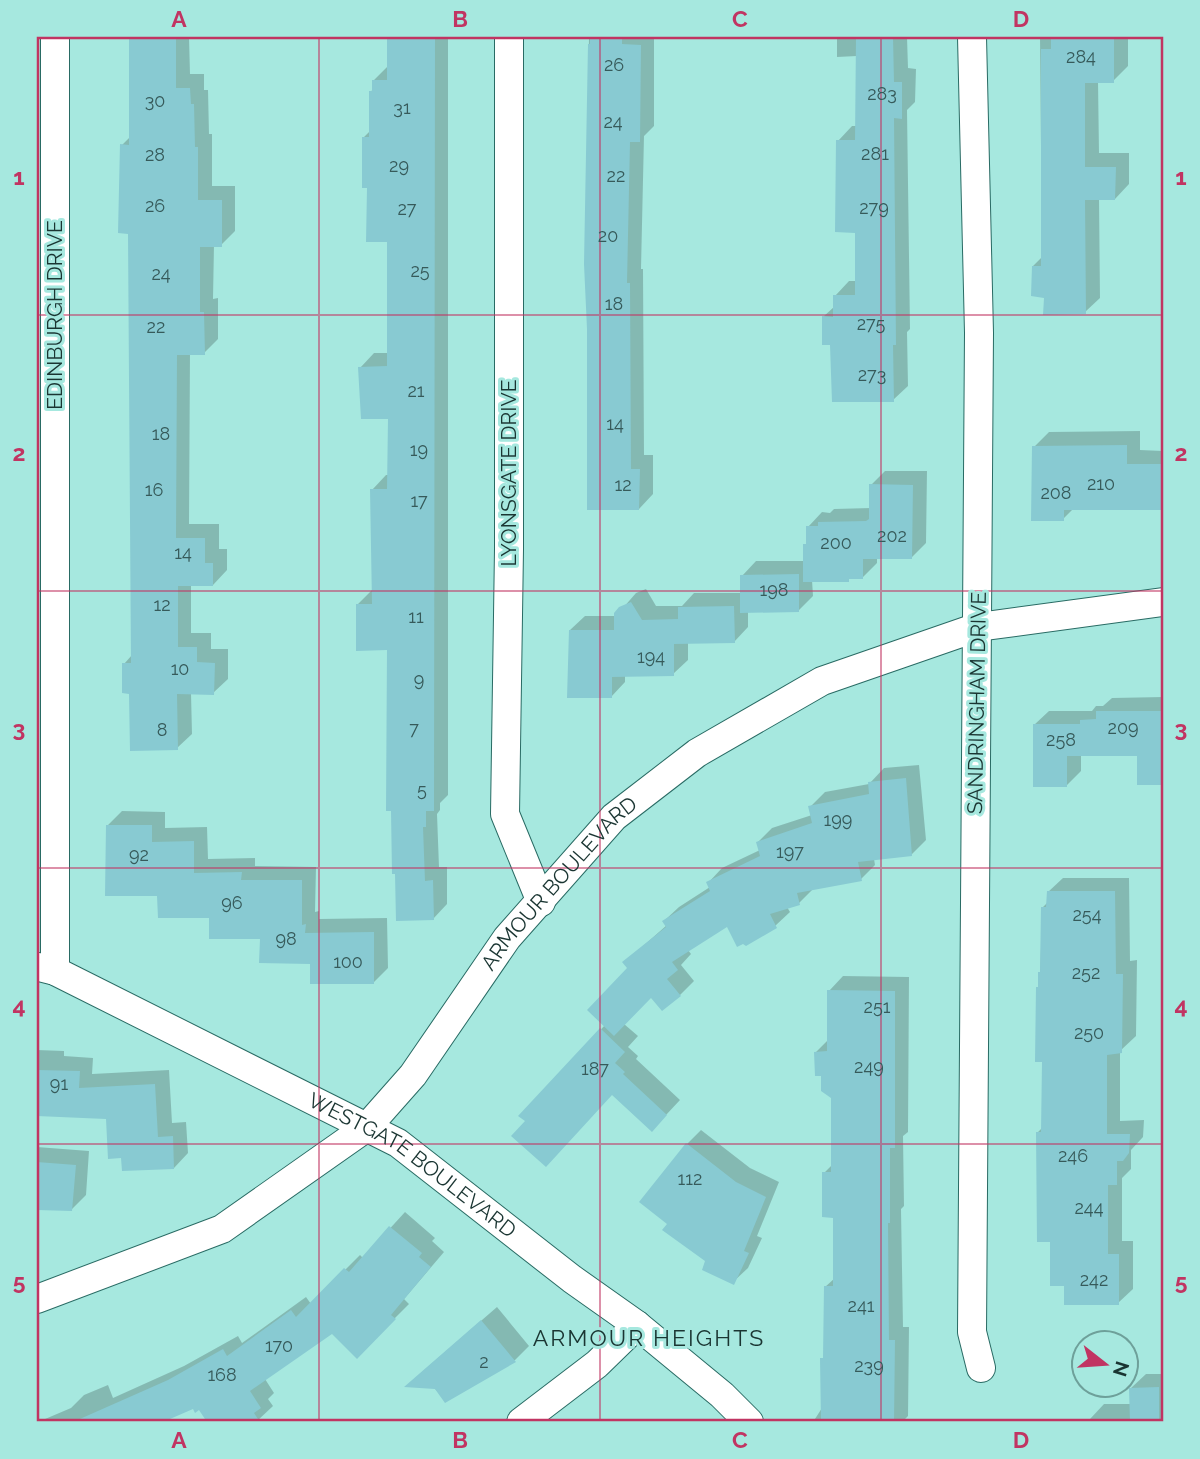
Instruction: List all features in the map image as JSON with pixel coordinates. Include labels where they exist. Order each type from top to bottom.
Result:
[{"type":"street","name":"EDINBURGH DRIVE","points":[[46,968],[55,37]]},
{"type":"street","name":"LYONSGATE DRIVE","points":[[509,37],[509,549],[505,814],[541,902]]},
{"type":"street","name":"SANDRINGHAM DRIVE","points":[[972,37],[979,333],[972,1332],[981,1368]]},
{"type":"street","name":"ARMOUR BOULEVARD","points":[[37,1299],[222,1229],[367,1127],[413,1075],[507,939],[614,817],[697,753],[822,681],[978,627],[1163,602]]},
{"type":"street","name":"WESTGATE BOULEVARD","points":[[46,968],[398,1143],[572,1279],[637,1325],[722,1395],[749,1422]]},
{"type":"street","points":[[521,1422],[597,1364],[637,1325]]},
{"type":"building","points":[[129,37],[176,37],[176,88],[190,88],[191,104],[194,104],[195,147],[198,147],[198,200],[222,200],[222,247],[200,247],[200,312],[204,312],[205,355],[177,355],[176,538],[205,538],[205,563],[213,563],[213,586],[178,586],[178,647],[197,647],[197,662],[215,663],[214,695],[177,694],[178,750],[130,751],[129,694],[122,693],[122,663],[131,663],[128,234],[118,233],[120,144],[129,145]]},
{"type":"building","points":[[387,37],[435,37],[434,811],[426,811],[426,827],[423,827],[425,881],[433,880],[434,920],[396,921],[391,811],[386,811],[387,650],[356,651],[356,604],[372,604],[370,489],[387,489],[388,419],[361,419],[358,367],[387,366],[387,242],[366,242],[367,188],[362,188],[362,137],[369,137],[369,91],[372,91],[372,80],[387,80]]},
{"type":"building","points":[[590,37],[622,37],[622,44],[641,45],[640,142],[630,142],[627,283],[630,283],[631,469],[640,469],[639,510],[587,510],[587,329],[584,264]]},
{"type":"building","points":[[856,37],[893,37],[894,82],[902,82],[902,119],[894,118],[894,402],[832,402],[830,345],[822,345],[822,316],[833,317],[833,295],[855,295],[855,233],[835,232],[836,140],[855,140]]},
{"type":"building","points":[[1051,37],[1114,37],[1114,83],[1085,83],[1085,167],[1116,167],[1115,200],[1085,200],[1086,314],[1043,315],[1044,298],[1031,296],[1032,266],[1041,266],[1041,49],[1051,49]]},
{"type":"building","points":[[1127,445],[1127,464],[1163,464],[1163,510],[1064,510],[1064,521],[1031,521],[1032,446]]},
{"type":"building","points":[[869,484],[913,485],[912,559],[863,559],[863,579],[849,579],[849,582],[803,582],[806,526],[818,526],[818,522],[869,519]]},
{"type":"building","points":[[799,574],[799,612],[740,613],[740,575]]},
{"type":"building","points":[[631,602],[642,620],[678,619],[678,607],[734,606],[735,643],[674,644],[674,676],[612,677],[612,698],[567,698],[569,630],[614,630],[614,613],[619,607]]},
{"type":"building","points":[[1096,711],[1163,711],[1163,785],[1137,785],[1137,756],[1067,756],[1067,787],[1033,787],[1033,724],[1080,724],[1080,720],[1096,719]]},
{"type":"building","points":[[906,778],[912,856],[858,862],[862,881],[797,893],[800,905],[770,914],[777,928],[746,946],[743,944],[737,947],[727,927],[672,962],[678,970],[667,979],[681,996],[662,1011],[651,998],[614,1036],[587,1010],[627,968],[622,962],[666,927],[662,921],[710,891],[706,882],[760,856],[756,842],[812,823],[808,806],[869,794],[868,782]]},
{"type":"building","points":[[106,825],[152,825],[152,842],[194,841],[194,873],[242,872],[241,880],[302,880],[302,925],[306,924],[305,933],[374,932],[374,984],[310,984],[310,964],[259,963],[260,939],[209,939],[209,918],[158,918],[157,896],[105,896]]},
{"type":"building","points":[[1047,891],[1115,891],[1116,974],[1123,974],[1122,1053],[1107,1055],[1107,1134],[1130,1134],[1129,1153],[1123,1161],[1117,1161],[1117,1185],[1108,1185],[1108,1254],[1119,1254],[1119,1305],[1064,1305],[1064,1286],[1050,1286],[1050,1242],[1037,1242],[1036,1132],[1041,1132],[1042,1062],[1035,1062],[1036,987],[1040,972],[1041,907],[1046,907]]},
{"type":"building","points":[[827,990],[895,991],[895,1148],[890,1148],[888,1223],[889,1340],[895,1340],[894,1422],[821,1422],[820,1358],[823,1358],[824,1286],[833,1286],[833,1218],[822,1217],[822,1172],[831,1172],[831,1098],[821,1091],[821,1076],[815,1076],[814,1052],[827,1051]]},
{"type":"building","points":[[600,1028],[625,1052],[615,1063],[625,1072],[623,1074],[667,1115],[652,1132],[612,1095],[546,1167],[511,1136],[525,1121],[518,1116]]},
{"type":"building","points":[[37,1070],[80,1071],[79,1088],[155,1084],[158,1137],[173,1136],[174,1169],[122,1171],[121,1158],[108,1159],[106,1119],[37,1116]]},
{"type":"building","points":[[686,1143],[736,1182],[766,1197],[744,1251],[749,1253],[734,1285],[702,1270],[705,1261],[662,1230],[667,1224],[639,1202]]},
{"type":"building","points":[[37,1162],[76,1165],[72,1211],[37,1210]]},
{"type":"building","points":[[389,1226],[422,1253],[419,1257],[431,1267],[391,1315],[396,1319],[357,1359],[332,1334],[250,1391],[261,1408],[254,1413],[260,1422],[207,1422],[199,1410],[195,1413],[193,1409],[163,1422],[73,1422],[168,1380],[223,1349],[227,1356],[291,1310],[296,1317],[344,1268],[349,1272]]},
{"type":"building","points":[[481,1320],[516,1362],[445,1403],[435,1389],[404,1387]]},
{"type":"building","points":[[1159,1387],[1159,1422],[1130,1422],[1129,1400],[1140,1400],[1140,1388]]},
{"type":"district","name":"ARMOUR HEIGHTS","points":[[649,1338]]}]
